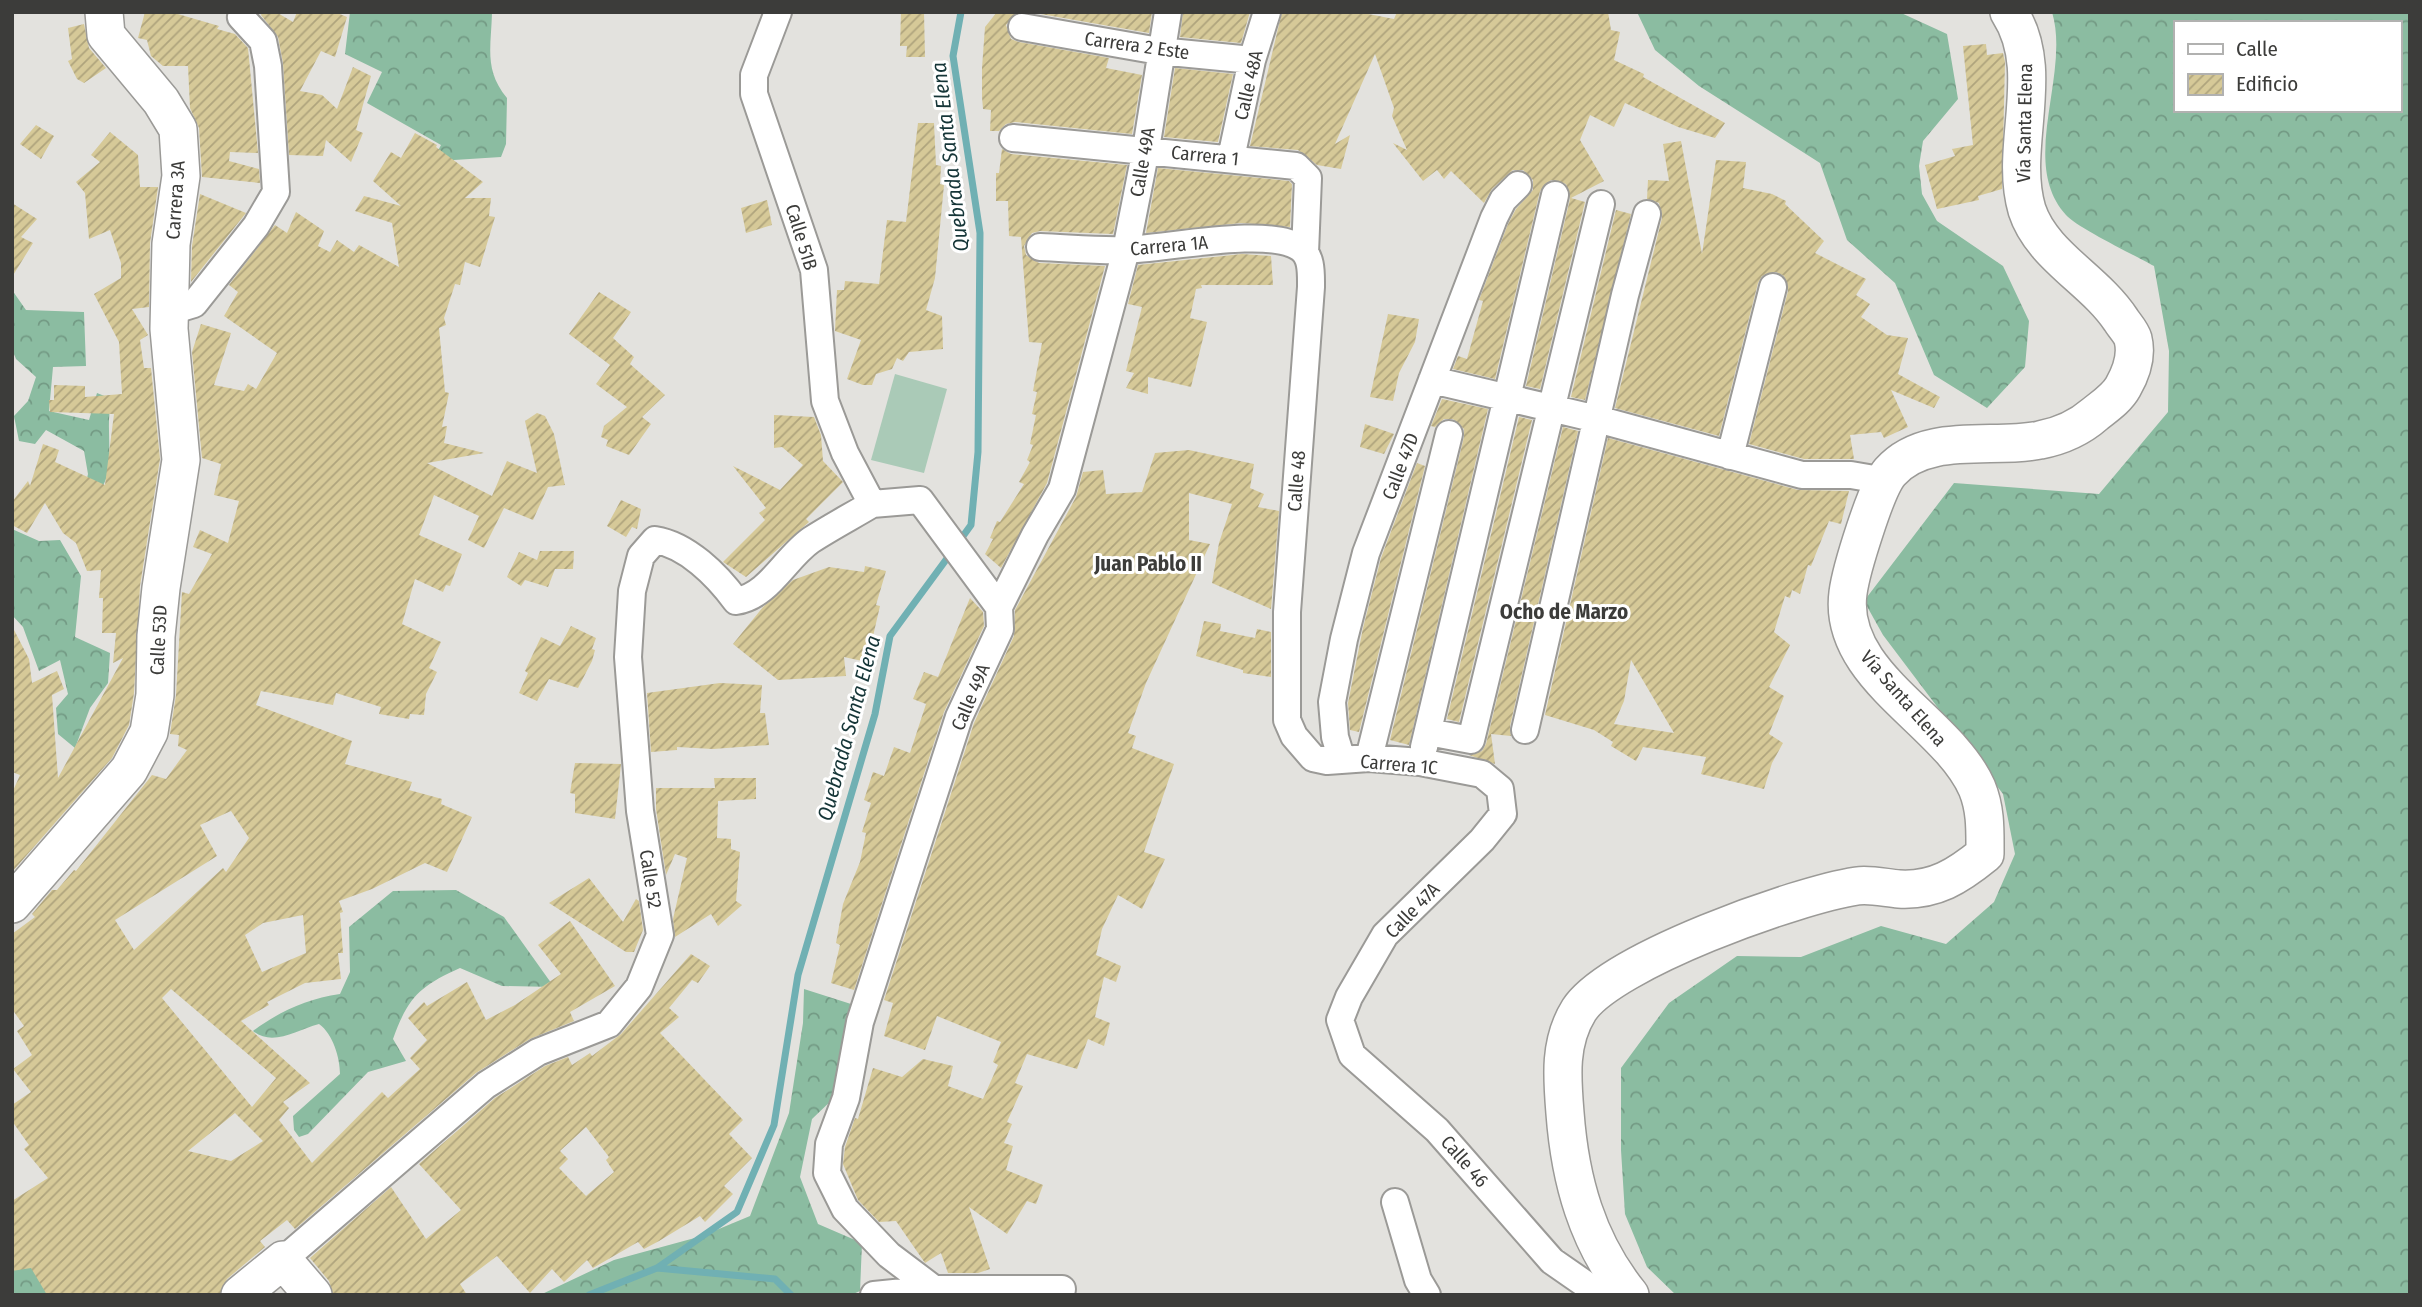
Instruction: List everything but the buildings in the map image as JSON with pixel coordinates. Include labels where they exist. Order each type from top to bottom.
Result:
[{"type":"main road","name":"Carrera 3A","points":[[104,12],[106,35],[161,100],[178,129],[181,176],[172,244],[170,320]]},
{"type":"main road","name":"Vía Santa Elena","points":[[1630,1295],[1590,1231],[1577,1193],[1567,1137],[1562,1065],[1568,1032],[1580,1008],[1605,985],[1724,926],[1777,906],[1860,886],[1915,890],[1932,886],[1954,879],[1985,854],[1986,821],[1976,787],[1948,748],[1874,670],[1858,646],[1846,617],[1854,561],[1890,472],[1912,457],[1947,445],[2038,441],[2067,433],[2106,406],[2120,392],[2130,376],[2134,358],[2133,338],[2092,284],[2038,234],[2027,210],[2022,182],[2026,68],[2024,47],[2009,12]]},
{"type":"main road","name":"Calle 53D","points":[[12,904],[129,771],[149,732],[155,695],[156,636],[161,588],[181,460],[170,320]]},
{"type":"main road","name":"Calle 52","points":[[240,1295],[283,1259]]},
{"type":"main road","points":[[283,1259],[313,1295]]},
{"type":"street","points":[[170,320],[194,304],[256,226],[276,192],[268,66],[263,41],[241,17],[243,12]]},
{"type":"street","name":"Calle 51B","points":[[778,12],[754,75],[754,94],[814,270],[825,401],[845,453],[872,503]]},
{"type":"street","name":"Calle 49A","points":[[934,1289],[889,1255],[845,1209],[827,1173],[829,1144],[846,1098],[860,1022],[872,981],[959,717],[1000,629],[999,607],[1035,535],[1062,489],[1126,250],[1146,149],[1159,51],[1168,12]]},
{"type":"street","name":"Calle 48A","points":[[1231,158],[1252,60],[1267,12]]},
{"type":"street","name":"Carrera 2 Este","points":[[1022,27],[1159,51],[1252,60]]},
{"type":"street","name":"Carrera 1","points":[[1013,138],[1146,149],[1296,166],[1308,178]]},
{"type":"street","name":"Calle 48","points":[[1287,720],[1287,612],[1311,287],[1311,267],[1302,249],[1308,178]]},
{"type":"street","name":"Calle 47D","points":[[1342,760],[1335,737],[1332,702],[1343,639],[1366,553],[1494,218],[1503,200],[1518,185]]},
{"type":"street","points":[[1420,762],[1555,195]]},
{"type":"street","points":[[1428,732],[1471,740],[1601,204]]},
{"type":"street","points":[[1525,730],[1647,214]]},
{"type":"street","name":"Carrera 1A","points":[[1040,247],[1126,250],[1270,239],[1302,249]]},
{"type":"street","points":[[1730,456],[1773,287]]},
{"type":"street","points":[[1432,380],[1597,419],[1802,475],[1850,475],[1886,481]]},
{"type":"street","points":[[1369,758],[1449,434]]},
{"type":"street","points":[[872,503],[920,500],[999,607]]},
{"type":"street","name":"Calle 52","points":[[283,1259],[422,1143],[486,1085],[538,1052],[608,1024],[639,987],[660,935],[640,811],[628,657],[632,591],[641,556],[646,548],[655,540],[673,543],[721,580],[736,601],[747,599],[761,590],[809,541],[872,503]]},
{"type":"street","name":"Carrera 1C","points":[[1287,720],[1294,736],[1313,758],[1420,762],[1482,774],[1500,789],[1503,814]]},
{"type":"street","name":"Calle 47A","points":[[1340,1020],[1349,997],[1385,936],[1482,840],[1503,814]]},
{"type":"street","name":"Calle 46","points":[[1340,1020],[1352,1055],[1437,1130],[1552,1261],[1601,1295]]},
{"type":"street","points":[[1395,1202],[1419,1280],[1427,1295]]},
{"type":"street","points":[[874,1295],[934,1289],[1062,1289]]},
{"type":"green space","points":[[350,12],[492,13],[490,58],[495,78],[507,98],[506,144],[501,157],[454,160],[437,184],[417,191],[441,145],[367,103],[382,72],[345,54]]},
{"type":"green space","points":[[1637,12],[1899,12],[1947,34],[1958,99],[1923,141],[1919,166],[1922,194],[1937,221],[2003,266],[2029,321],[2025,367],[1987,408],[1934,375],[1895,283],[1847,240],[1820,163],[1699,86],[1655,50]]},
{"type":"green space","points":[[2052,12],[2410,12],[2410,1295],[1676,1295],[1647,1267],[1625,1214],[1621,1150],[1621,1068],[1669,1003],[1737,956],[1801,957],[1881,926],[1946,944],[1994,902],[2015,854],[2003,794],[1883,635],[1864,601],[1954,483],[2099,494],[2168,412],[2169,351],[2154,266],[2072,220],[2052,194],[2046,170],[2045,144],[2056,37]]},
{"type":"green space","points":[[12,290],[26,310],[84,312],[86,366],[53,367],[49,411],[89,420],[97,393],[112,399],[107,476],[92,506],[82,501],[88,474],[84,451],[46,430],[35,444],[19,441],[14,416],[28,401],[36,377],[16,359],[12,349]]},
{"type":"green space","points":[[895,374],[947,389],[924,473],[871,460]]},
{"type":"green space","points":[[12,529],[39,541],[60,540],[81,576],[75,637],[110,653],[108,683],[90,708],[75,748],[58,734],[56,708],[68,694],[60,660],[39,671],[23,627],[12,615]]},
{"type":"green space","points":[[456,890],[504,917],[554,987],[502,986],[460,968],[435,981],[417,994],[410,1003],[393,1039],[406,1061],[368,1072],[308,1134],[299,1137],[294,1130],[293,1116],[340,1074],[335,1047],[319,1024],[285,1036],[269,1038],[253,1031],[294,1007],[340,994],[350,972],[349,927],[393,891]]},
{"type":"green space","points":[[804,989],[851,1004],[846,1057],[835,1097],[812,1119],[800,1177],[818,1224],[862,1243],[860,1291],[851,1295],[540,1295],[614,1260],[702,1236],[750,1216],[789,1113],[803,1023]]},
{"type":"green space","points":[[31,1252],[50,1295],[12,1295],[12,1259]]},
{"type":"waterway","name":"Quebrada Santa Elena","points":[[958,543],[971,525],[978,452],[980,233],[953,56],[961,12]]},
{"type":"waterway","name":"Quebrada Santa Elena","points":[[589,1295],[657,1268],[737,1212],[774,1125],[798,975],[875,714],[890,636],[951,553]]},
{"type":"waterway","points":[[657,1268],[775,1279],[791,1295]]},
{"type":"district","name":"Juan Pablo II","points":[[1148,564]]},
{"type":"district","name":"Ocho de Marzo","points":[[1564,612]]}]
